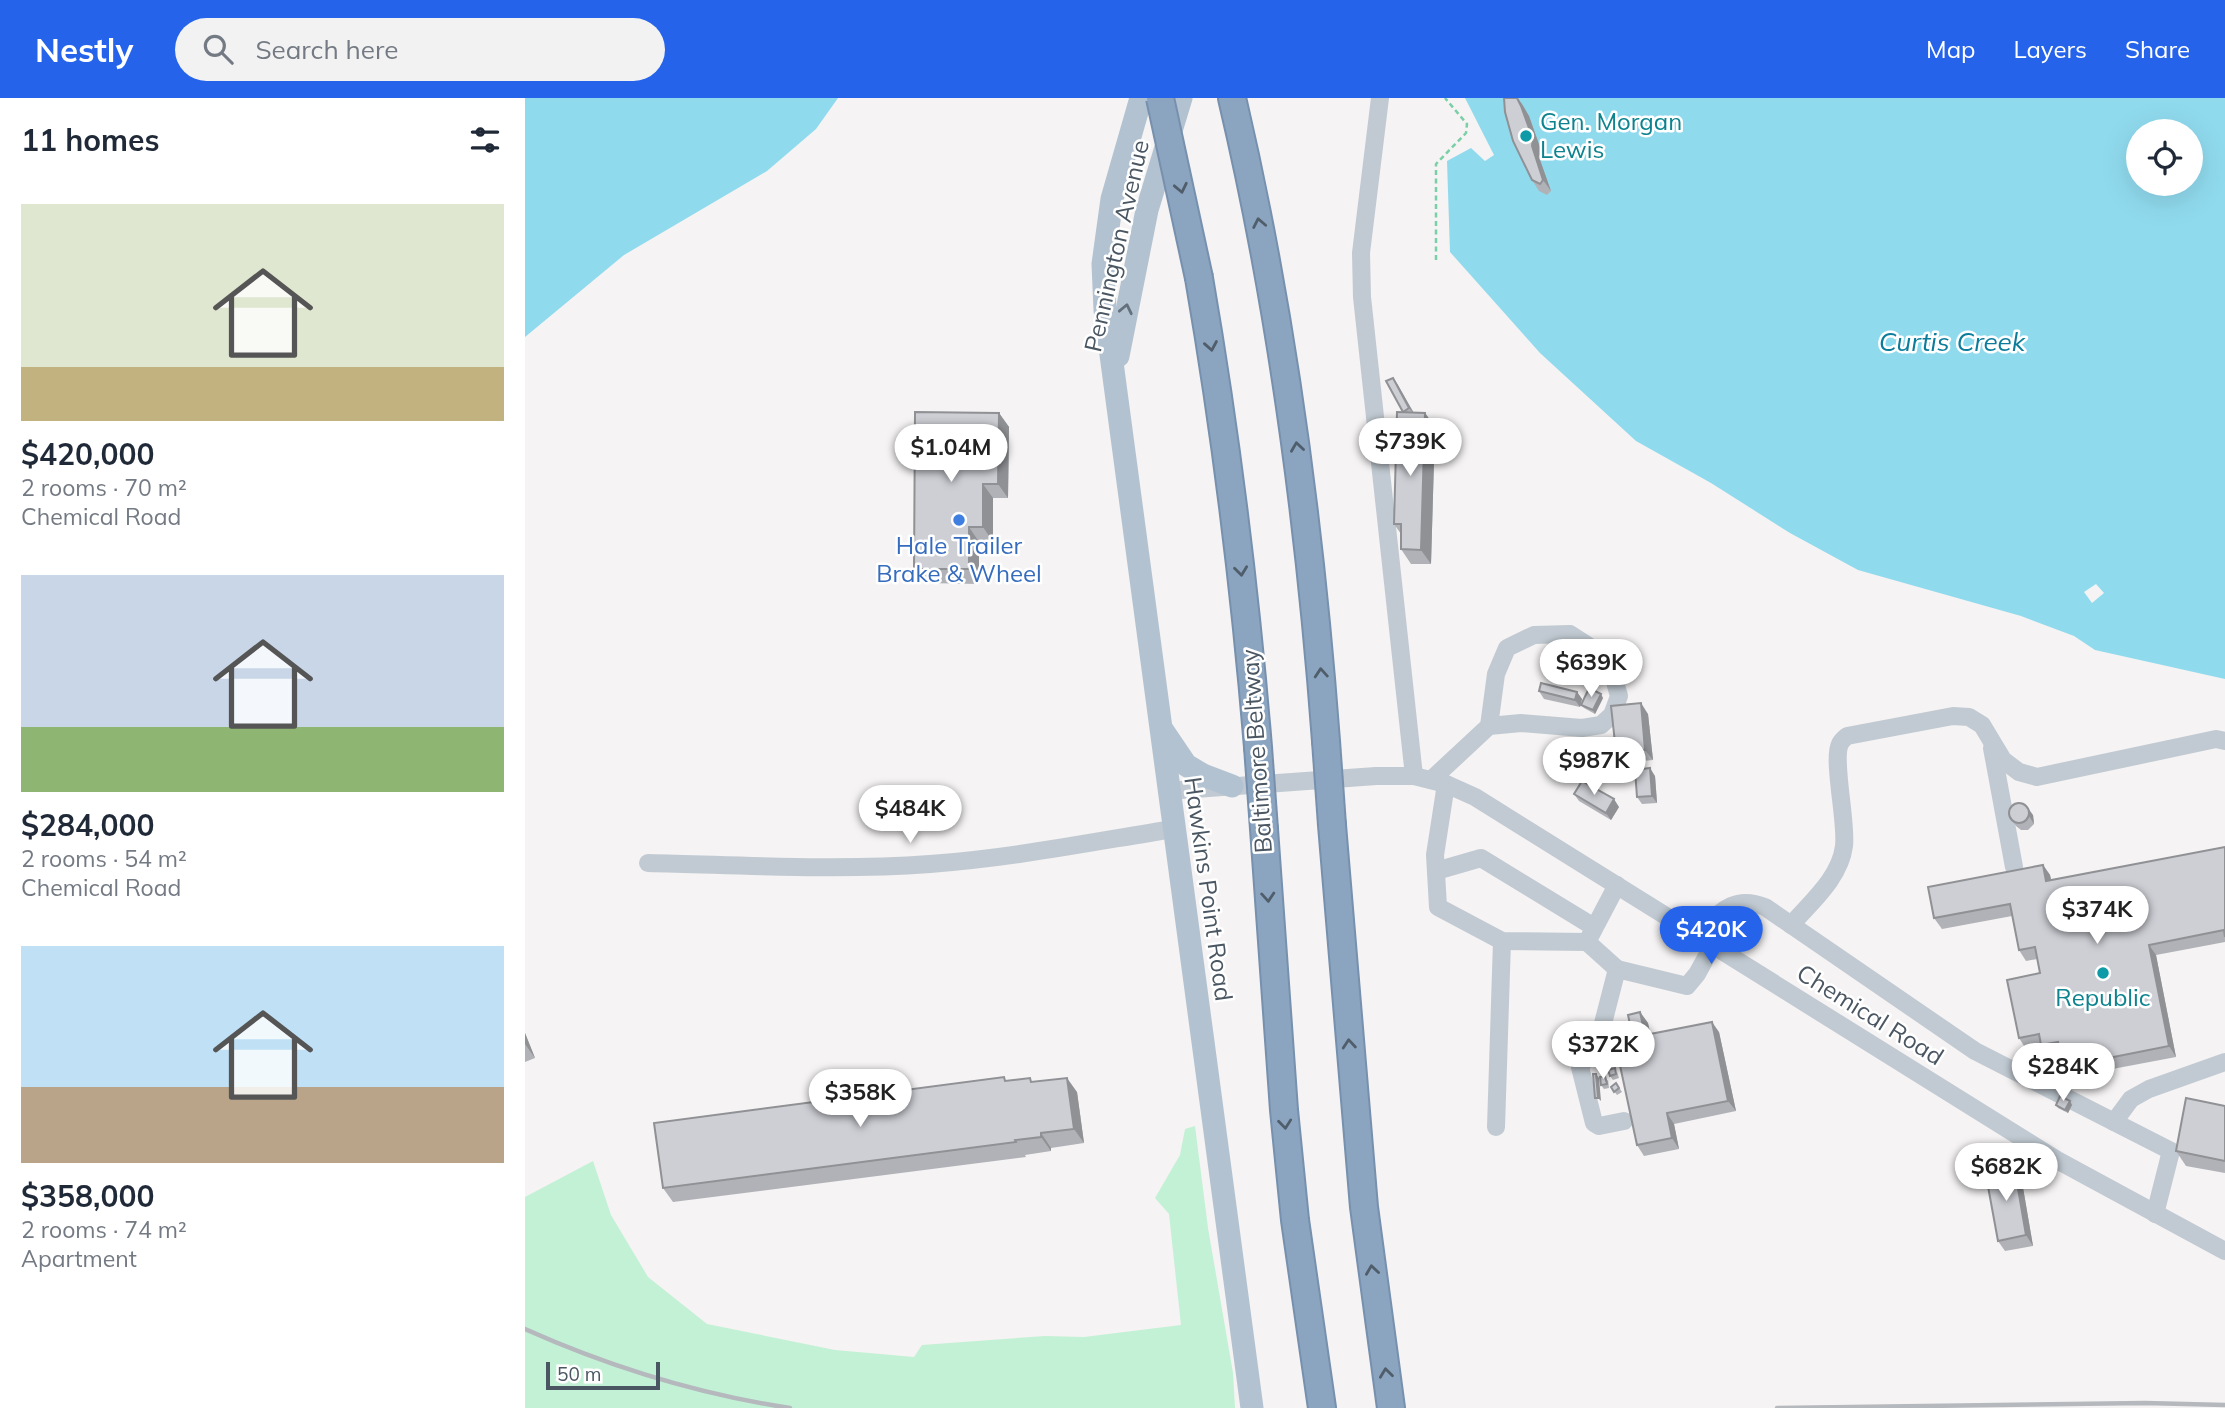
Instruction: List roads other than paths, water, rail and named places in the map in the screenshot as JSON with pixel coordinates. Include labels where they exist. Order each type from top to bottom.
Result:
[{"type":"highway","name":"Baltimore Beltway","points":[[1160,98],[1199,278],[1233,499],[1258,747],[1284,1110],[1295,1220],[1322,1408]]},
{"type":"highway","points":[[1232,98],[1282,349],[1303,490],[1327,741],[1358,1152],[1391,1408]]},
{"type":"main road","name":"Pennington Avenue","points":[[1115,376],[1105,310],[1103,264],[1112,199],[1141,98]]},
{"type":"main road","name":"Pennington Avenue","points":[[1115,376],[1125,313],[1147,210],[1181,98]]},
{"type":"main road","name":"Hawkins Point Road","points":[[1115,376],[1167,791],[1252,1408]]},
{"type":"main road","points":[[1159,727],[1186,765],[1232,786]]},
{"type":"street","points":[[1380,98],[1361,253],[1362,297],[1430,780],[1438,907],[1502,941],[1590,934]]},
{"type":"street","points":[[1430,780],[1489,726],[1521,723],[1582,728],[1601,725],[1612,715],[1619,696],[1613,675],[1601,654],[1570,634],[1534,635],[1507,649],[1496,674],[1489,726]]},
{"type":"street","points":[[1791,925],[1836,873],[1845,846],[1843,799],[1837,757],[1840,744],[1847,736],[1961,716],[1969,717],[1982,725],[2003,760],[2019,772],[2036,777],[2216,739],[2225,741]]},
{"type":"street","points":[[1991,741],[2014,867]]},
{"type":"street","name":"Chemical Road","points":[[1167,791],[1376,776],[1430,780],[1475,797],[2057,1160],[2225,1251]]},
{"type":"street","points":[[648,863],[851,866],[928,864],[991,858],[1173,829]]},
{"type":"street","points":[[1436,871],[1481,858],[1590,934],[1617,969],[1687,986],[1713,945]]},
{"type":"street","points":[[1590,934],[1617,885]]},
{"type":"street","points":[[1696,935],[1725,909],[1739,902],[1750,901],[1765,907],[1975,1051],[2171,1151],[2155,1214]]},
{"type":"street","points":[[1496,1127],[1502,941]]},
{"type":"street","points":[[1617,969],[1599,1039],[1580,1067],[1594,1123],[1599,1126],[1624,1121]]},
{"type":"street","points":[[2114,1122],[2131,1099],[2140,1094],[2225,1062]]},
{"type":"water","points":[[525,98],[838,98],[816,129],[767,171],[624,255],[525,337]]},
{"type":"water","name":"Curtis Creek","points":[[1465,98],[2225,98],[2225,679],[2095,650],[2074,636],[2021,616],[1858,570],[1790,533],[1711,483],[1636,441],[1540,353],[1450,252],[1447,161],[1471,148],[1485,161],[1494,155]]},
{"type":"railway","points":[[525,1329],[655,1378],[790,1408]]},
{"type":"railway","points":[[1777,1408],[2145,1403],[2225,1405]]},
{"type":"place","name":"Gen. Morgan Lewis","points":[[1526,136]]},
{"type":"place","name":"Hale Trailer Brake & Wheel","points":[[959,520]]},
{"type":"place","name":"Republic","points":[[2103,973]]}]
